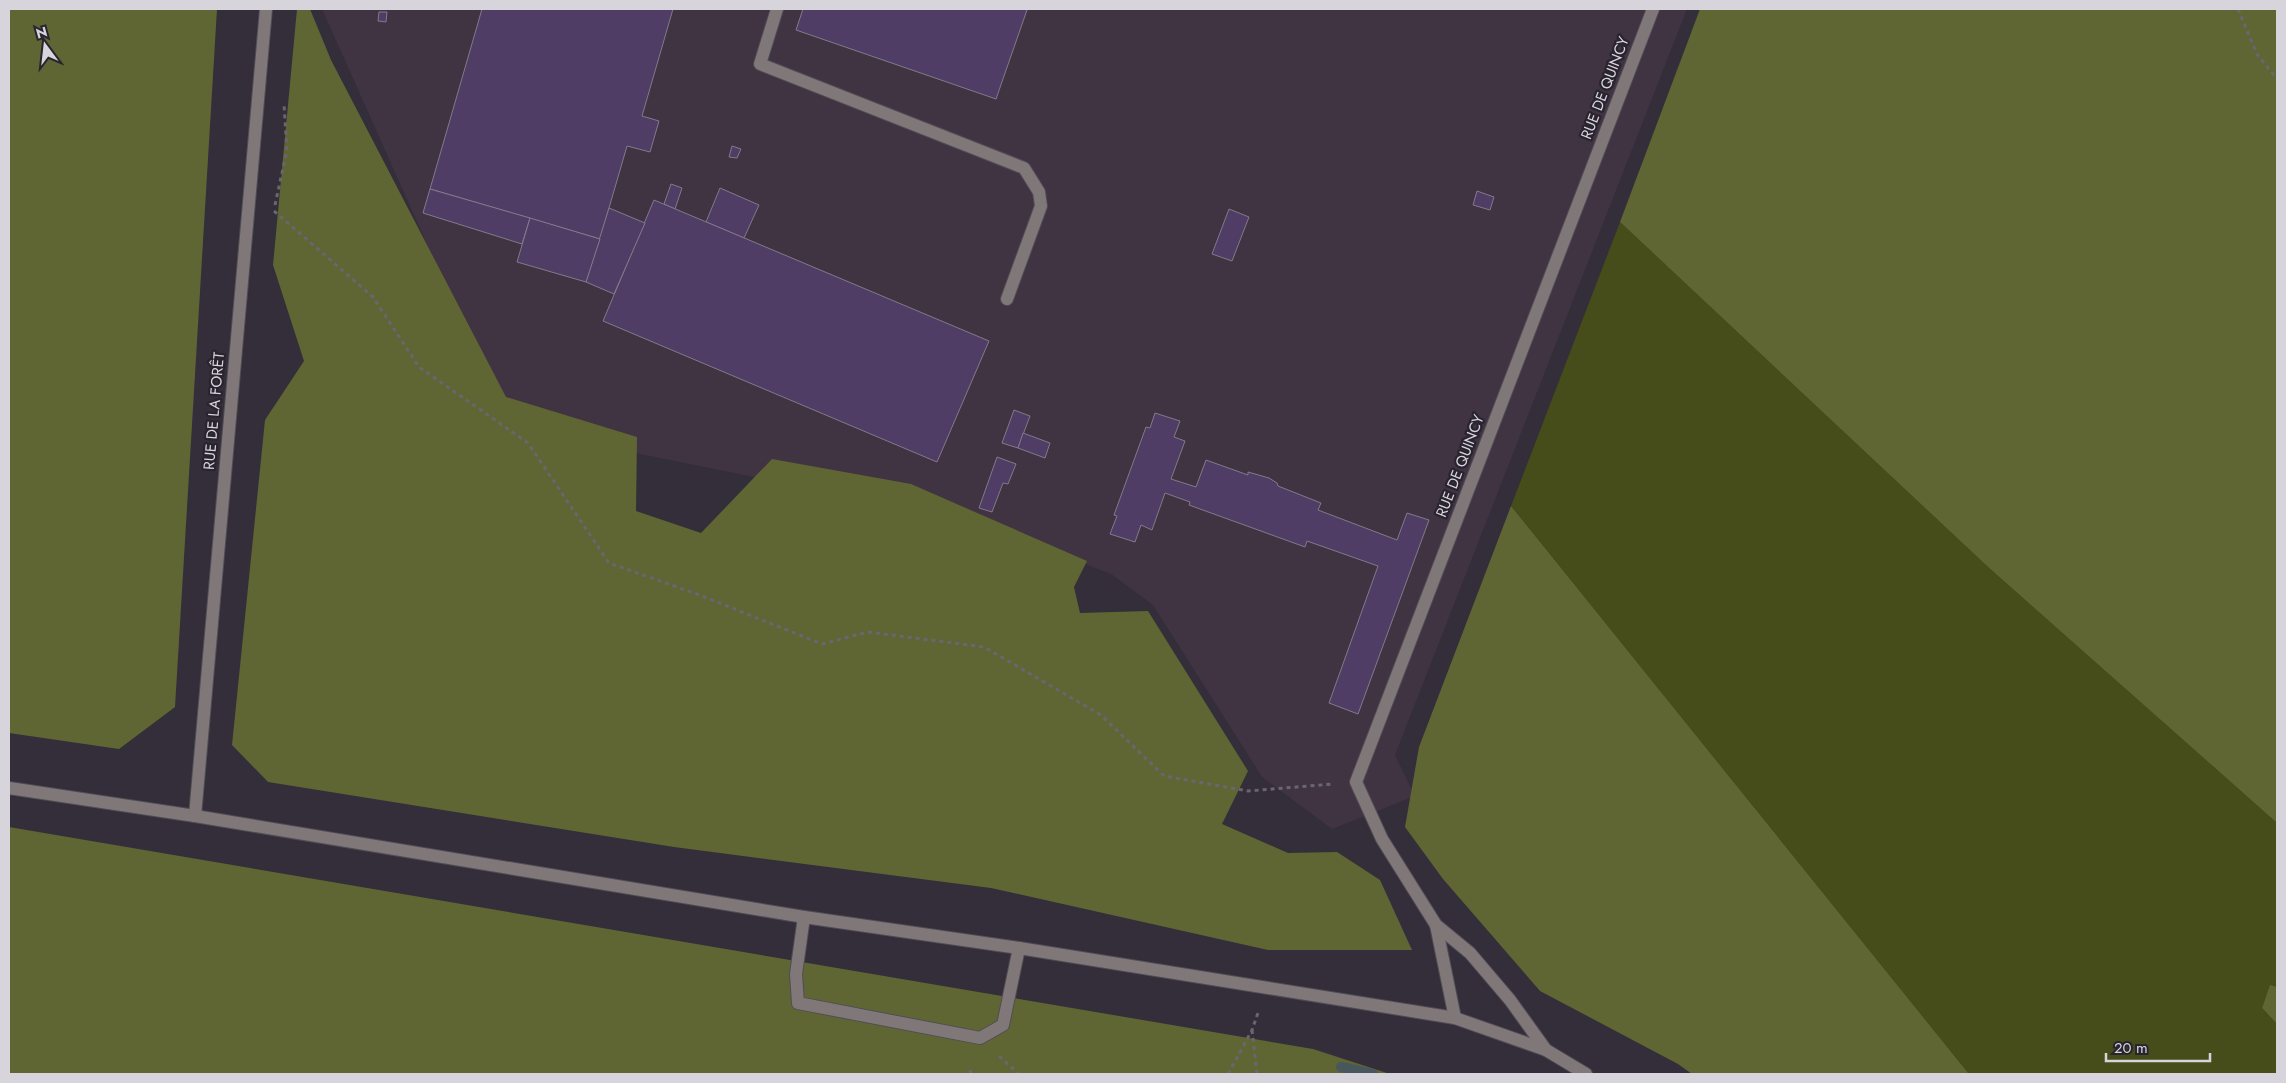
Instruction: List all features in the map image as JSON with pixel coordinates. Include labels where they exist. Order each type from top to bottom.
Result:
[{"type":"street","name":"RUE DE LA FORÊT","points":[[195,816],[266,9]]},
{"type":"street","points":[[777,9],[760,64],[1024,168],[1039,192],[1041,206],[1007,299]]},
{"type":"street","name":"RUE DE QUINCY","points":[[1356,782],[1653,9]]},
{"type":"street","points":[[1356,782],[1382,839],[1436,925],[1470,952],[1510,1000],[1546,1050]]},
{"type":"street","points":[[9,788],[195,816],[804,918],[1019,948],[1455,1018],[1546,1050],[1586,1074]]},
{"type":"street","points":[[804,918],[796,974],[798,1004],[980,1038],[1003,1025],[1019,948]]},
{"type":"street","points":[[1436,925],[1455,1018]]},
{"type":"path","points":[[2238,9],[2257,54],[2277,79]]},
{"type":"path","points":[[284,104],[287,150],[274,212],[373,297],[419,367],[528,443],[609,563],[697,594],[822,644],[868,632],[984,647],[1101,715],[1164,776],[1248,791],[1356,782]]},
{"type":"path","points":[[1228,1074],[1252,1030],[1257,1074]]},
{"type":"shaded area","points":[[322,9],[1687,9],[1395,755],[1415,796],[1332,829],[1262,777],[1153,605],[1111,574],[972,521],[526,431],[496,399]]},
{"type":"green space","points":[[9,9],[217,9],[175,707],[119,749],[9,733]]},
{"type":"green space","points":[[297,9],[310,9],[331,60],[506,397],[637,437],[636,511],[701,533],[772,459],[911,484],[1087,561],[1074,587],[1080,613],[1148,611],[1248,771],[1222,824],[1288,853],[1337,852],[1380,880],[1412,950],[1268,950],[991,888],[674,847],[268,782],[232,745],[265,420],[304,361],[273,265]]},
{"type":"green space","points":[[1700,9],[2277,9],[2277,823],[1988,567],[1620,222]]},
{"type":"green space","points":[[1620,222],[1988,567],[2277,823],[2277,987],[2270,986],[2262,1008],[2277,1024],[2277,1074],[1969,1074],[1511,506]]},
{"type":"green space","points":[[1511,506],[1969,1074],[1692,1074],[1678,1064],[1540,991],[1443,879],[1405,827],[1419,747]]},
{"type":"green space","points":[[9,827],[1313,1049],[1390,1074],[9,1074]]},
{"type":"green space","points":[[2270,985],[2277,987],[2277,1024],[2262,1008]]},
{"type":"building","points":[[482,9],[673,9],[642,116],[659,121],[650,152],[627,146],[600,239],[430,189]]},
{"type":"building","points":[[803,9],[1027,10],[996,99],[796,30]]},
{"type":"building","points":[[379,12],[387,12],[386,22],[378,21]]},
{"type":"building","points":[[732,146],[741,149],[737,158],[729,157]]},
{"type":"building","points":[[671,184],[682,188],[675,209],[664,204]]},
{"type":"building","points":[[720,188],[759,205],[744,238],[706,222]]},
{"type":"building","points":[[430,189],[530,218],[522,244],[423,213]]},
{"type":"building","points":[[1477,191],[1494,197],[1490,210],[1473,205]]},
{"type":"building","points":[[654,200],[989,341],[937,462],[603,321]]},
{"type":"building","points":[[609,208],[645,223],[614,294],[586,282]]},
{"type":"building","points":[[1229,209],[1249,217],[1232,261],[1212,254]]},
{"type":"building","points":[[530,218],[600,239],[586,282],[517,262]]},
{"type":"building","points":[[1014,410],[1030,416],[1018,448],[1002,443]]},
{"type":"building","points":[[1155,413],[1180,421],[1174,437],[1185,441],[1171,479],[1196,487],[1206,460],[1248,475],[1248,472],[1269,478],[1277,483],[1278,486],[1321,503],[1318,510],[1397,540],[1407,513],[1429,520],[1358,714],[1329,703],[1378,566],[1307,541],[1305,547],[1189,505],[1190,502],[1165,493],[1152,530],[1141,525],[1135,542],[1110,534],[1117,516],[1114,515],[1146,427],[1150,428]]},
{"type":"building","points":[[1023,433],[1050,443],[1045,458],[1018,448]]},
{"type":"building","points":[[997,457],[1016,464],[1008,484],[1003,483],[992,512],[979,508]]},
{"type":"waterway","points":[[1341,1067],[1373,1074]]}]
